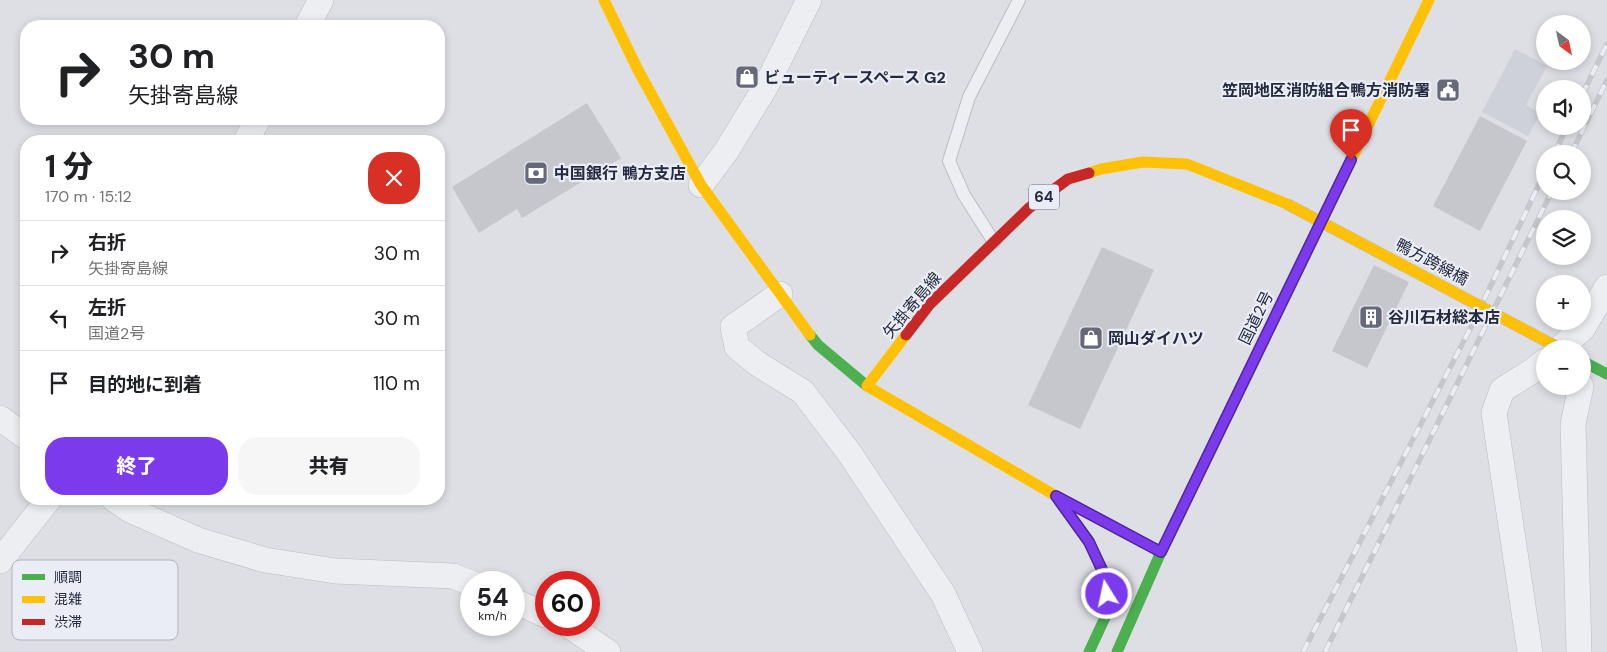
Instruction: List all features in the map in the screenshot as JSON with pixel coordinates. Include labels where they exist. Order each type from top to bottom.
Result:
[{"type":"main road","points":[[604,0],[638,70],[701,185],[818,345],[868,386],[1056,496],[1161,552]]},
{"type":"main road","name":"国道2号","points":[[1117,652],[1161,552],[1429,0]]},
{"type":"main road","name":"矢掛寄島線","points":[[868,386],[930,304],[1028,208],[1068,179],[1101,169],[1144,162],[1187,164],[1287,204]]},
{"type":"main road","name":"鴨方跨線橋","points":[[1287,204],[1543,340]]},
{"type":"main road","points":[[1056,496],[1089,542],[1105,576],[1108,611],[1089,652]]},
{"type":"street","points":[[310,20],[321,0]]},
{"type":"street","points":[[701,185],[726,150],[766,86],[809,0]]},
{"type":"street","points":[[1570,340],[1583,328],[1607,287]]},
{"type":"street","points":[[780,294],[733,327],[737,347],[758,364],[803,392],[850,454],[943,594],[970,652]]},
{"type":"street","points":[[1530,652],[1494,413],[1502,390],[1536,368]]},
{"type":"street","points":[[1579,652],[1573,424],[1583,395]]},
{"type":"street","points":[[0,418],[20,433]]},
{"type":"street","points":[[0,561],[44,505]]},
{"type":"street","points":[[123,505],[198,540],[265,560],[335,571],[454,576],[460,578]]},
{"type":"street","points":[[584,636],[608,652]]},
{"type":"lane","points":[[994,242],[964,195],[949,161],[969,96],[1018,0]]},
{"type":"shaded area","points":[[1515,49],[1536,60],[1536,70],[1545,70],[1539,80],[1536,80],[1536,86],[1526,105],[1536,111],[1536,121],[1528,136],[1482,112]]},
{"type":"building","name":"中国銀行 鴨方支店","points":[[587,103],[621,158],[522,218],[517,209],[479,233],[452,187]]},
{"type":"building","points":[[1480,116],[1527,141],[1480,231],[1433,206]]},
{"type":"building","name":"岡山ダイハツ","points":[[1102,247],[1154,270],[1080,429],[1028,405]]},
{"type":"building","name":"谷川石材総本店","points":[[1374,265],[1409,282],[1367,368],[1332,351]]},
{"type":"railway","points":[[1589,80],[1607,44]]},
{"type":"railway","points":[[1575,145],[1607,80]]},
{"type":"railway","points":[[1558,145],[1563,135]]},
{"type":"railway","points":[[1303,652],[1471,327],[1536,191]]},
{"type":"railway","points":[[1325,652],[1548,200]]},
{"type":"traffic: fast","points":[[810,335],[818,345],[867,386]]},
{"type":"traffic: fast","points":[[1591,366],[1607,374]]},
{"type":"traffic: fast","points":[[1117,652],[1161,552],[1236,397]]},
{"type":"traffic: fast","points":[[1059,501],[1089,541],[1105,577],[1108,611],[1089,652]]},
{"type":"traffic: slow","points":[[604,0],[638,70],[701,185],[810,335]]},
{"type":"traffic: slow","points":[[1236,397],[1429,0]]},
{"type":"traffic: slow","points":[[1089,173],[1101,169],[1143,162],[1187,164],[1287,204]]},
{"type":"traffic: slow","points":[[1287,204],[1544,340]]},
{"type":"traffic: slow","points":[[906,335],[867,386],[1056,496],[1161,552]]},
{"type":"traffic: jam","points":[[906,335],[930,304],[1029,208],[1068,179],[1089,173]]},
{"type":"place","name":"ビューティースペース G2","points":[[747,77]]},
{"type":"place","name":"笠岡地区消防組合鴨方消防署","points":[[1448,90]]},
{"type":"place","name":"中国銀行 鴨方支店","points":[[536,173]]},
{"type":"place","name":"谷川石材総本店","points":[[1371,317]]},
{"type":"place","name":"岡山ダイハツ","points":[[1091,338]]},
{"type":"route","points":[[1107,594],[1105,576],[1089,542],[1056,496],[1161,552],[1351,160]]}]
